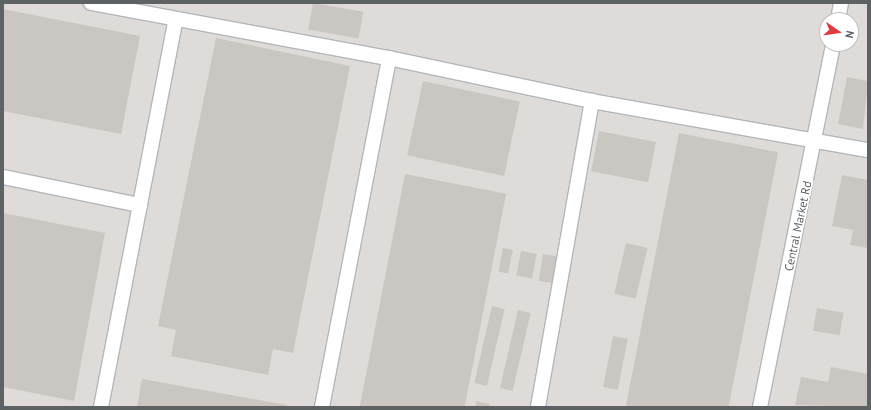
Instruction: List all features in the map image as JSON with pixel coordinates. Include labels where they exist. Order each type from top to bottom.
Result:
[{"type":"street","points":[[91,3],[389,58],[592,101],[868,150]]},
{"type":"street","points":[[101,407],[176,19]]},
{"type":"street","name":"Central Market Rd","points":[[760,407],[815,141],[832,52]]},
{"type":"street","points":[[322,407],[389,58]]},
{"type":"street","points":[[538,407],[592,101]]},
{"type":"street","points":[[3,177],[140,205]]},
{"type":"shaded area","points":[[3,3],[868,3],[868,407],[3,407]]},
{"type":"building","points":[[313,3],[363,12],[359,38],[308,30]]},
{"type":"building","points":[[3,9],[140,36],[121,134],[3,111]]},
{"type":"building","points":[[216,38],[350,66],[293,353],[273,349],[268,375],[171,356],[176,330],[158,326]]},
{"type":"building","points":[[847,77],[868,81],[863,129],[838,124]]},
{"type":"building","points":[[423,81],[520,102],[504,176],[407,155]]},
{"type":"building","points":[[599,131],[656,142],[648,182],[591,171]]},
{"type":"building","points":[[679,133],[778,152],[729,407],[626,407]]},
{"type":"building","points":[[405,174],[506,194],[465,407],[360,407]]},
{"type":"building","points":[[842,175],[868,180],[868,248],[850,245],[853,230],[832,226]]},
{"type":"building","points":[[3,213],[105,233],[74,401],[3,387]]},
{"type":"building","points":[[626,243],[647,248],[636,299],[614,294]]},
{"type":"building","points":[[503,248],[513,250],[508,273],[498,272]]},
{"type":"building","points":[[521,251],[537,254],[532,279],[516,276]]},
{"type":"building","points":[[543,254],[563,257],[559,284],[539,281]]},
{"type":"building","points":[[492,306],[505,309],[487,386],[474,383]]},
{"type":"building","points":[[817,308],[844,313],[840,335],[813,331]]},
{"type":"building","points":[[518,310],[531,313],[513,391],[500,388]]},
{"type":"building","points":[[613,336],[628,339],[618,390],[603,387]]},
{"type":"building","points":[[831,367],[868,374],[868,407],[795,405],[801,377],[828,382]]},
{"type":"building","points":[[142,379],[287,405],[286,407],[137,407]]},
{"type":"building","points":[[476,401],[490,404],[489,407],[475,407]]}]
